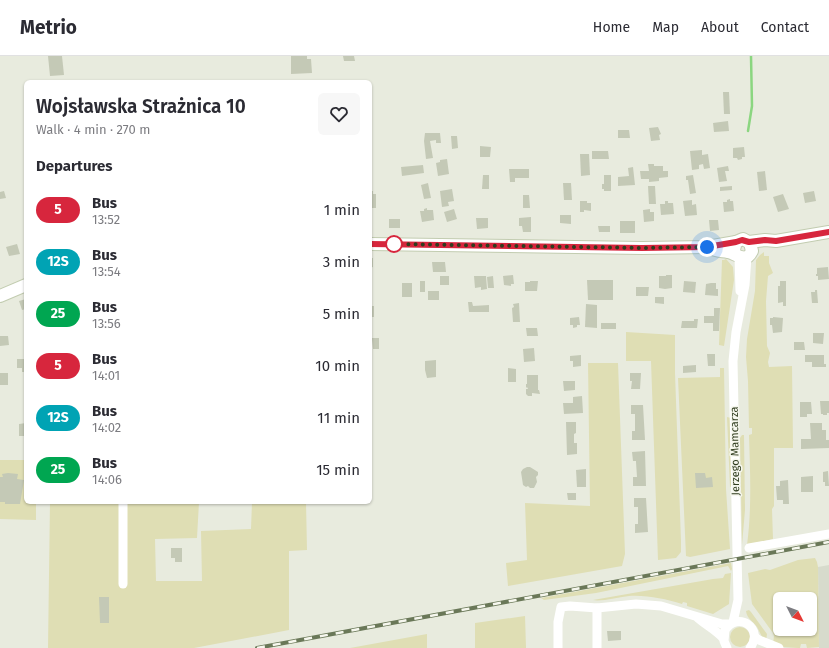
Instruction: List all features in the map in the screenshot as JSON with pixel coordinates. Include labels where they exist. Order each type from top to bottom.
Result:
[{"type":"street","points":[[372,244],[642,248],[707,247],[713,250],[743,251],[767,246],[776,241],[829,232]]},
{"type":"street","name":"Jerzego Mamcarza","points":[[743,251],[741,302],[736,332],[734,361],[738,600],[744,619],[753,629],[755,637]]},
{"type":"street","points":[[0,296],[24,286]]},
{"type":"street","points":[[122,584],[123,504]]},
{"type":"street","points":[[749,548],[829,534]]},
{"type":"street","name":"Jerzego Mamcarza","points":[[723,638],[725,630],[731,623],[738,600]]},
{"type":"street","points":[[558,648],[558,622],[561,608],[570,606],[597,608],[636,604],[653,605],[667,607],[696,618],[722,624],[740,621],[748,624]]},
{"type":"street","points":[[597,608],[597,648]]},
{"type":"street","points":[[696,618],[717,632],[723,638],[727,648]]},
{"type":"street","points":[[750,648],[755,637],[779,648]]},
{"type":"shaded area","points":[[829,565],[829,648],[819,648],[818,567]]},
{"type":"green space","points":[[764,252],[764,256],[769,256],[769,263],[773,273],[768,276],[766,301],[767,346],[770,353],[768,362],[769,367],[792,366],[793,448],[774,448],[774,506],[772,509],[773,539],[747,545],[750,503],[749,435],[752,434],[752,428],[749,428],[746,357],[747,339],[755,291],[756,260]]},
{"type":"green space","points":[[726,259],[733,267],[734,280],[724,346],[719,345],[722,260]]},
{"type":"green space","points":[[626,332],[675,335],[681,541],[681,552],[676,558],[658,560],[651,361],[626,361]]},
{"type":"green space","points":[[588,363],[618,363],[625,554],[622,566],[508,586],[506,563],[527,560],[525,503],[590,506]]},
{"type":"green space","points":[[720,368],[724,368],[726,489],[730,549],[690,557],[686,556],[678,378],[720,377]]},
{"type":"green space","points":[[727,417],[731,418],[732,486],[730,487]]},
{"type":"green space","points":[[744,435],[745,510],[742,545],[740,438]]},
{"type":"green space","points":[[0,460],[24,460],[24,504],[36,504],[36,520],[0,519]]},
{"type":"green space","points":[[50,504],[199,504],[197,538],[155,539],[156,581],[202,581],[201,531],[251,529],[252,504],[306,504],[307,550],[289,551],[289,630],[194,648],[48,648]]},
{"type":"green space","points":[[815,558],[818,567],[819,647],[807,648],[806,644],[801,644],[800,648],[782,647],[773,644],[774,636],[817,636],[817,592],[773,592],[773,633],[752,604],[748,573],[765,569],[770,570],[798,560]]},
{"type":"green space","points":[[731,563],[731,571],[728,566],[596,593],[544,600],[541,598]]},
{"type":"green space","points":[[731,573],[729,604],[713,614],[687,606],[687,603],[683,602],[682,604],[650,597],[629,596],[605,600],[593,600],[723,578],[725,574]]},
{"type":"green space","points":[[749,610],[767,634],[766,641],[749,618],[746,611]]},
{"type":"green space","points":[[525,616],[526,648],[475,648],[475,623]]},
{"type":"green space","points":[[736,627],[744,627],[750,633],[750,641],[744,647],[736,647],[730,641],[730,633]]},
{"type":"green space","points":[[427,634],[427,648],[350,648]]},
{"type":"building","points":[[48,56],[62,56],[64,75],[50,76]]},
{"type":"building","points":[[291,56],[307,56],[307,59],[311,59],[312,73],[291,74]]},
{"type":"building","points":[[343,56],[354,56],[355,61],[344,61]]},
{"type":"building","points":[[723,92],[729,92],[730,114],[724,114]]},
{"type":"building","points":[[728,121],[729,131],[714,132],[713,123]]},
{"type":"building","points":[[658,127],[661,134],[659,135],[660,140],[651,141],[649,128]]},
{"type":"building","points":[[618,130],[629,130],[630,138],[618,138]]},
{"type":"building","points":[[425,133],[440,133],[441,143],[436,143],[436,140],[430,141],[433,158],[426,159],[424,141]]},
{"type":"building","points":[[451,136],[457,136],[458,148],[452,149]]},
{"type":"building","points":[[480,146],[491,147],[490,157],[480,157]]},
{"type":"building","points":[[744,147],[745,157],[738,160],[737,158],[733,158],[733,148]]},
{"type":"building","points":[[702,150],[702,155],[708,154],[710,168],[704,169],[703,164],[699,165],[699,169],[692,170],[690,151]]},
{"type":"building","points":[[592,151],[608,151],[609,159],[592,159]]},
{"type":"building","points":[[580,154],[589,154],[590,175],[581,176]]},
{"type":"building","points":[[447,159],[449,174],[438,176],[436,163],[440,162],[440,160]]},
{"type":"building","points":[[648,164],[663,166],[663,171],[668,171],[668,177],[659,178],[659,181],[649,182],[649,179],[641,179],[640,171],[649,171]]},
{"type":"building","points":[[423,165],[424,173],[402,176],[401,167]]},
{"type":"building","points":[[728,166],[729,171],[725,171],[727,181],[719,182],[717,168]]},
{"type":"building","points":[[633,167],[635,185],[618,186],[618,177],[629,176],[628,168]]},
{"type":"building","points":[[509,169],[529,169],[529,178],[515,178],[515,182],[510,182]]},
{"type":"building","points":[[765,171],[767,190],[759,191],[757,172]]},
{"type":"building","points":[[483,175],[489,175],[489,189],[482,189]]},
{"type":"building","points":[[604,175],[611,175],[611,191],[604,191],[604,189],[602,189],[602,184],[604,184]]},
{"type":"building","points":[[693,175],[696,193],[690,194],[686,176]]},
{"type":"building","points":[[428,183],[431,198],[424,199],[421,185]]},
{"type":"building","points":[[563,183],[571,183],[572,200],[564,200]]},
{"type":"building","points":[[648,186],[655,186],[656,204],[649,204]]},
{"type":"building","points":[[732,186],[732,190],[720,191],[720,187]]},
{"type":"building","points":[[452,189],[454,201],[448,202],[449,206],[442,207],[440,191]]},
{"type":"building","points":[[4,191],[6,198],[0,199],[0,192]]},
{"type":"building","points":[[372,191],[373,194],[376,194],[376,208],[372,208]]},
{"type":"building","points":[[814,191],[816,201],[805,203],[803,193]]},
{"type":"building","points":[[783,194],[789,209],[778,212],[773,197]]},
{"type":"building","points":[[523,195],[529,195],[530,208],[523,208]]},
{"type":"building","points":[[730,199],[730,201],[733,201],[734,211],[724,212],[723,202],[727,202],[727,200]]},
{"type":"building","points":[[692,200],[692,205],[696,204],[697,215],[685,216],[683,201]]},
{"type":"building","points":[[580,201],[587,201],[587,203],[591,203],[591,211],[584,210],[584,212],[580,212]]},
{"type":"building","points":[[665,201],[668,201],[668,203],[673,203],[674,214],[661,215],[660,204],[665,204]]},
{"type":"building","points":[[427,208],[427,210],[433,210],[434,220],[422,222],[420,211],[424,211],[424,209]]},
{"type":"building","points":[[454,209],[457,219],[447,222],[444,212]]},
{"type":"building","points":[[650,209],[650,212],[654,212],[654,221],[644,222],[643,210]]},
{"type":"building","points":[[560,215],[571,215],[571,224],[560,223]]},
{"type":"building","points":[[531,217],[531,232],[523,232],[522,226],[519,226],[519,218]]},
{"type":"building","points":[[476,218],[488,218],[488,228],[477,229]]},
{"type":"building","points":[[389,219],[400,219],[400,228],[389,228]]},
{"type":"building","points":[[709,220],[718,220],[719,230],[710,231]]},
{"type":"building","points":[[620,221],[635,221],[635,233],[620,233]]},
{"type":"building","points":[[598,226],[610,226],[610,232],[599,232]]},
{"type":"building","points":[[17,244],[20,254],[9,256],[6,247]]},
{"type":"building","points":[[432,262],[445,262],[446,272],[433,272]]},
{"type":"building","points":[[828,267],[829,279],[818,280],[818,276],[816,276],[817,268]]},
{"type":"building","points":[[513,275],[514,284],[511,284],[511,286],[504,285],[503,276]]},
{"type":"building","points":[[672,275],[672,288],[659,288],[659,276]]},
{"type":"building","points":[[440,276],[449,276],[449,285],[440,285]]},
{"type":"building","points":[[474,276],[486,276],[487,289],[481,290],[481,287],[475,288]]},
{"type":"building","points":[[493,276],[494,288],[488,288],[487,277]]},
{"type":"building","points":[[587,280],[613,280],[613,300],[588,300]]},
{"type":"building","points":[[420,281],[425,281],[425,292],[420,292]]},
{"type":"building","points":[[538,281],[537,291],[525,291],[525,282]]},
{"type":"building","points":[[684,281],[696,282],[695,293],[683,292]]},
{"type":"building","points":[[780,281],[786,281],[786,306],[783,306],[783,302],[778,303],[778,286],[780,286]]},
{"type":"building","points":[[402,283],[412,283],[412,297],[402,297]]},
{"type":"building","points":[[716,283],[718,296],[705,295],[706,284]]},
{"type":"building","points":[[636,287],[649,287],[648,296],[636,296]]},
{"type":"building","points":[[815,290],[817,290],[818,303],[812,303],[811,292],[815,292]]},
{"type":"building","points":[[428,291],[439,291],[439,300],[428,300]]},
{"type":"building","points":[[655,297],[664,297],[664,304],[655,303]]},
{"type":"building","points":[[24,300],[24,310],[22,310],[19,301]]},
{"type":"building","points":[[468,302],[472,302],[473,306],[489,305],[489,312],[469,312]]},
{"type":"building","points":[[519,303],[520,322],[513,322],[513,304]]},
{"type":"building","points":[[586,304],[597,305],[597,328],[585,327]]},
{"type":"building","points":[[372,306],[374,306],[374,317],[372,317]]},
{"type":"building","points":[[714,308],[720,308],[719,331],[713,331],[713,323],[704,323],[704,316],[714,316]]},
{"type":"building","points":[[579,317],[580,325],[573,328],[573,325],[570,325],[570,318]]},
{"type":"building","points":[[770,318],[783,318],[782,332],[773,333],[772,325],[770,325]]},
{"type":"building","points":[[694,319],[698,319],[697,328],[681,328],[682,321],[694,321]]},
{"type":"building","points":[[601,323],[616,323],[616,329],[601,329]]},
{"type":"building","points":[[526,328],[537,328],[538,336],[527,336]]},
{"type":"building","points":[[813,333],[824,333],[823,344],[813,343]]},
{"type":"building","points":[[0,336],[8,336],[9,345],[0,346]]},
{"type":"building","points":[[372,338],[379,338],[379,349],[373,349]]},
{"type":"building","points":[[794,342],[804,342],[805,350],[794,350]]},
{"type":"building","points":[[534,348],[535,361],[524,362],[523,349]]},
{"type":"building","points":[[707,354],[715,354],[715,366],[708,366]]},
{"type":"building","points":[[581,355],[581,366],[573,367],[573,361],[570,361],[570,356]]},
{"type":"building","points":[[805,355],[824,355],[824,364],[826,364],[826,367],[812,367],[812,362],[805,362]]},
{"type":"building","points":[[17,359],[24,359],[24,372],[22,372],[22,368],[17,368]]},
{"type":"building","points":[[436,360],[436,377],[427,378],[425,361]]},
{"type":"building","points":[[696,365],[696,372],[683,373],[683,366]]},
{"type":"building","points":[[508,368],[516,369],[516,382],[508,382]]},
{"type":"building","points":[[0,373],[8,373],[8,385],[0,385]]},
{"type":"building","points":[[630,373],[641,373],[640,389],[631,389],[632,381],[630,381]]},
{"type":"building","points":[[527,375],[538,375],[538,390],[540,394],[532,393],[532,396],[528,396],[526,394],[526,389],[528,389],[527,387],[526,388]]},
{"type":"building","points":[[563,381],[575,381],[575,390],[564,391]]},
{"type":"building","points":[[582,396],[583,413],[564,414],[563,403],[573,403],[573,397]]},
{"type":"building","points":[[820,401],[829,401],[829,413],[827,413],[827,415],[821,414]]},
{"type":"building","points":[[800,402],[811,402],[812,414],[807,414],[807,417],[800,417]]},
{"type":"building","points":[[631,405],[643,405],[645,440],[632,440],[632,431],[635,431],[635,414],[631,414]]},
{"type":"building","points":[[566,422],[576,422],[574,443],[577,443],[577,454],[567,455]]},
{"type":"building","points":[[24,423],[24,436],[19,436],[19,424]]},
{"type":"building","points":[[810,423],[822,423],[822,430],[826,430],[826,440],[829,440],[829,448],[801,449],[801,439],[811,439]]},
{"type":"building","points":[[645,451],[646,486],[633,486],[633,477],[637,477],[636,461],[633,461],[632,452]]},
{"type":"building","points":[[527,467],[530,467],[538,472],[536,477],[537,482],[534,488],[523,485],[521,472]]},
{"type":"building","points":[[586,469],[586,487],[577,487],[576,470]]},
{"type":"building","points":[[828,471],[829,486],[825,486],[825,482],[823,482],[823,472]]},
{"type":"building","points":[[695,473],[705,473],[706,478],[712,477],[713,487],[696,488]]},
{"type":"building","points":[[2,474],[18,474],[17,479],[24,480],[20,504],[5,504],[5,502],[0,502],[0,477],[3,477]]},
{"type":"building","points":[[813,476],[813,492],[801,492],[801,477]]},
{"type":"building","points":[[788,480],[789,504],[783,504],[783,500],[777,500],[776,486],[780,486],[780,481]]},
{"type":"building","points":[[567,493],[576,493],[576,500],[568,500]]},
{"type":"building","points":[[634,498],[646,498],[648,532],[635,533],[635,524],[638,524],[638,507],[634,507]]},
{"type":"building","points":[[171,548],[182,548],[182,562],[175,562],[175,558],[171,558]]},
{"type":"building","points":[[99,597],[109,597],[109,623],[100,623]]},
{"type":"building","points":[[607,631],[621,631],[621,640],[608,641]]},
{"type":"waterway","points":[[748,131],[752,106],[751,56]]},
{"type":"railway","points":[[257,648],[829,542]]},
{"type":"bus line","name":"5","points":[[372,244],[642,248],[707,247],[740,240],[746,240],[749,242],[765,240],[776,241],[829,232]]},
{"type":"route","points":[[394,244],[642,248],[707,247]]}]
